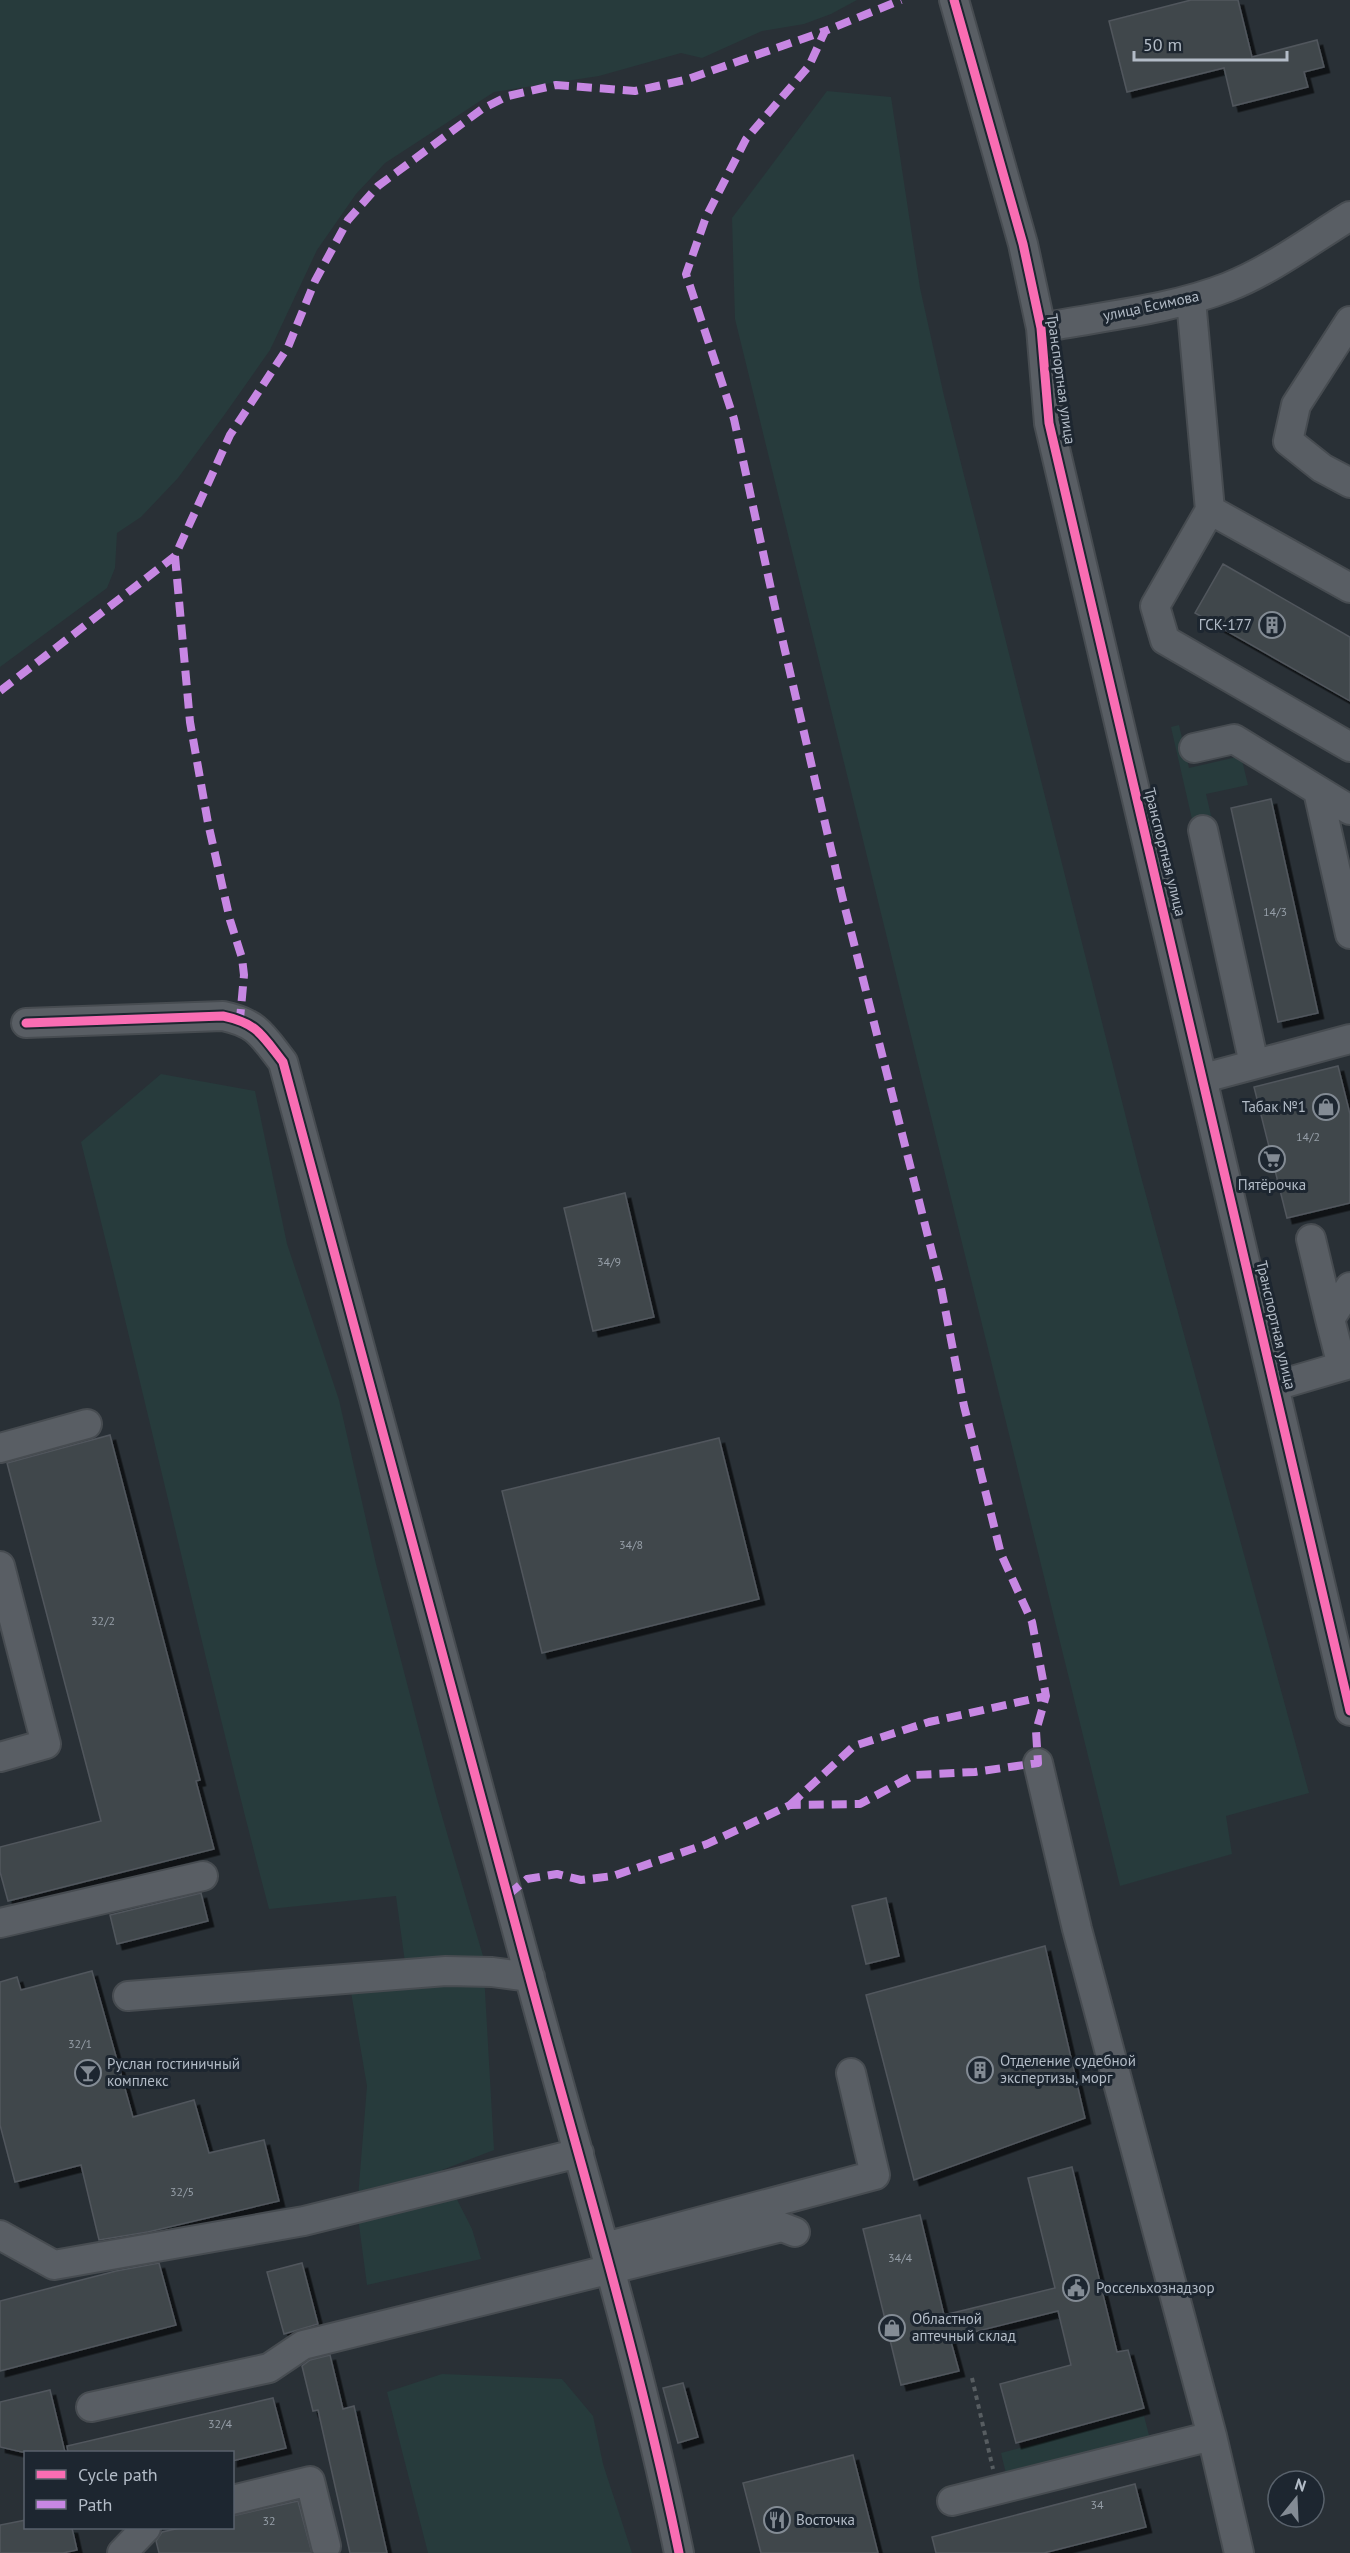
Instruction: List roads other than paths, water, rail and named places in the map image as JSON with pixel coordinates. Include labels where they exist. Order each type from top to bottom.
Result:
[{"type":"street","name":"Транспортная улица","points":[[954,0],[1023,244],[1041,328],[1049,423],[1348,1697]]},
{"type":"street","name":"улица Есимова","points":[[1041,328],[1191,300],[1230,286],[1267,267],[1350,216]]},
{"type":"street","points":[[1191,300],[1210,510],[1155,606],[1165,640],[1350,747]]},
{"type":"street","points":[[1350,321],[1296,405],[1288,441],[1322,468],[1350,483]]},
{"type":"street","points":[[1210,510],[1350,588]]},
{"type":"street","points":[[1194,748],[1234,739],[1350,810]]},
{"type":"street","points":[[1318,791],[1350,934]]},
{"type":"street","points":[[1203,830],[1254,1065]]},
{"type":"street","points":[[26,1023],[222,1016],[240,1019],[255,1027],[283,1062],[608,2258],[665,2486],[679,2553]]},
{"type":"street","points":[[1204,1078],[1350,1039]]},
{"type":"street","points":[[1275,1386],[1346,1365],[1330,1319],[1311,1239]]},
{"type":"street","points":[[1330,1319],[1350,1287]]},
{"type":"street","points":[[0,1448],[87,1424]]},
{"type":"street","points":[[0,1566],[46,1744],[0,1756]]},
{"type":"street","points":[[1038,1763],[1077,1929],[1212,2436],[1239,2553]]},
{"type":"street","points":[[0,1923],[203,1876]]},
{"type":"street","points":[[128,1996],[446,1971],[492,1972],[530,1977]]},
{"type":"street","points":[[91,2407],[269,2368],[303,2345],[608,2258],[875,2175],[851,2073]]},
{"type":"street","points":[[0,2235],[54,2265],[304,2221],[579,2153]]},
{"type":"street","points":[[608,2258],[782,2227],[795,2232]]},
{"type":"street","points":[[952,2501],[1212,2436]]},
{"type":"street","points":[[234,2500],[310,2481],[326,2546]]},
{"type":"street","points":[[122,2553],[145,2529]]},
{"type":"place","name":"ГСК-177","points":[[1272,625]]},
{"type":"place","name":"Табак №1","points":[[1326,1107]]},
{"type":"place","name":"Пятёрочка","points":[[1272,1159]]},
{"type":"place","name":"Отделение судебной экспертизы, морг","points":[[980,2070]]},
{"type":"place","name":"Руслан гостиничный комплекс","points":[[88,2073]]},
{"type":"place","name":"Россельхознадзор","points":[[1076,2288]]},
{"type":"place","name":"Областной аптечный склад","points":[[892,2328]]},
{"type":"place","name":"Восточка","points":[[777,2520]]}]
